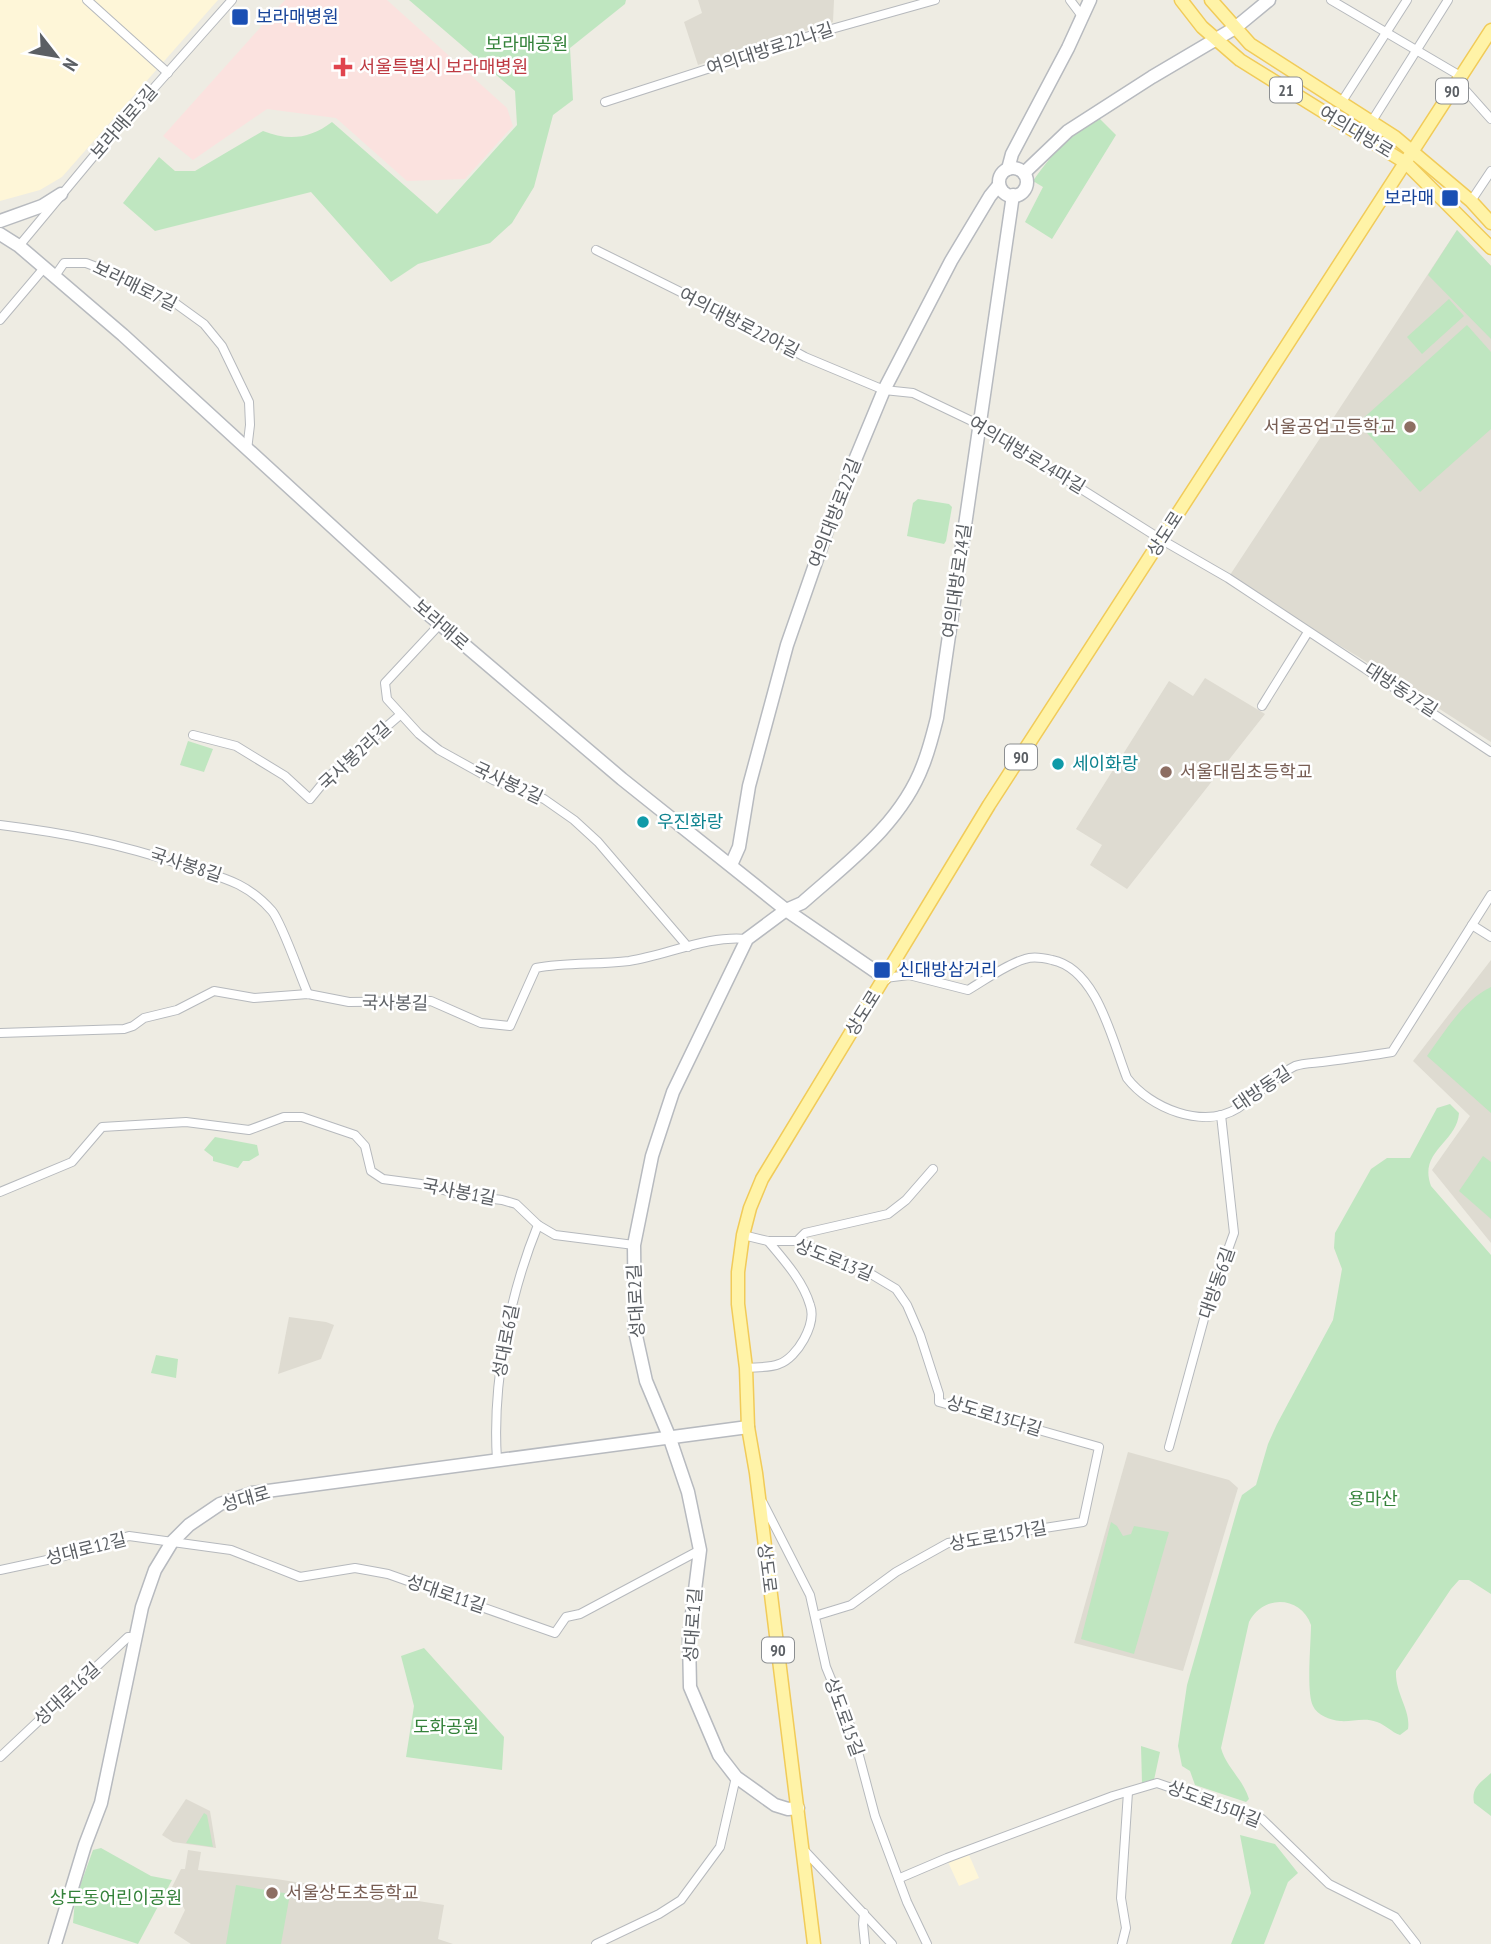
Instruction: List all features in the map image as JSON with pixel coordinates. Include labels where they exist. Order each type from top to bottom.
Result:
[{"type":"main road","name":"여의대방로","points":[[1181,0],[1195,19],[1240,60],[1409,157],[1471,201],[1491,223]]},
{"type":"main road","name":"여의대방로","points":[[1211,0],[1250,44],[1372,121],[1409,157],[1491,248]]},
{"type":"main road","name":"90","points":[[1409,157],[1491,30]]},
{"type":"main road","name":"상도로","points":[[814,1944],[748,1427],[746,1368],[738,1304],[738,1272],[743,1236],[762,1179],[989,805],[1409,157]]},
{"type":"street","points":[[87,0],[167,73]]},
{"type":"street","name":"보라매로5길","points":[[19,246],[61,194],[232,0]]},
{"type":"street","name":"여의대방로22나길","points":[[605,102],[828,30],[935,0]]},
{"type":"street","points":[[1070,0],[1082,16]]},
{"type":"street","points":[[1008,169],[1018,169],[1024,173],[1027,182],[1025,189],[1019,194],[1003,192],[999,185],[1000,176],[1008,169],[1012,154],[1090,0]]},
{"type":"street","points":[[1024,173],[1069,131],[1152,77],[1235,28],[1269,0]]},
{"type":"street","points":[[1331,0],[1417,50],[1460,79],[1491,119]]},
{"type":"street","points":[[1341,103],[1407,0]]},
{"type":"street","points":[[1372,121],[1448,0]]},
{"type":"street","points":[[1471,201],[1491,171]]},
{"type":"street","name":"여의대방로22길","points":[[731,865],[739,846],[748,786],[787,645],[833,513],[884,390],[951,261],[999,185]]},
{"type":"street","points":[[0,221],[42,206],[61,194]]},
{"type":"street","name":"여의대방로24길","points":[[786,910],[802,903],[878,835],[901,805],[923,767],[937,718],[1013,195]]},
{"type":"street","name":"보라매로","points":[[0,237],[19,246],[123,335],[440,624],[622,779],[786,910],[885,978]]},
{"type":"street","name":"여의대방로22아길","points":[[596,250],[805,357],[884,390]]},
{"type":"street","name":"보라매로7길","points":[[49,272],[64,263],[86,263],[131,280],[175,303],[204,324],[222,346],[249,402],[247,450]]},
{"type":"street","points":[[0,320],[49,272]]},
{"type":"street","name":"여의대방로24마길","points":[[884,390],[913,393],[980,425],[1162,540]]},
{"type":"street","name":"대방동27길","points":[[1162,540],[1228,578],[1491,752]]},
{"type":"street","name":"국사봉2길","points":[[440,624],[385,684],[387,699],[419,734],[452,757],[494,780],[544,799],[566,813],[598,842],[688,947]]},
{"type":"street","points":[[1262,706],[1308,632]]},
{"type":"street","name":"국사봉2라길","points":[[193,735],[236,746],[285,776],[310,799],[328,777],[400,715]]},
{"type":"street","name":"국사봉8길","points":[[0,825],[46,830],[141,850],[233,880],[252,892],[274,912],[307,994]]},
{"type":"street","name":"대방동길","points":[[885,978],[909,975],[968,989],[1025,959],[1046,958],[1067,965],[1078,971],[1092,989],[1127,1077],[1136,1088],[1153,1101],[1173,1110],[1197,1116],[1221,1115],[1237,1109],[1296,1066],[1392,1052],[1491,895]]},
{"type":"street","points":[[634,1245],[652,1156],[673,1093],[747,939],[786,910]]},
{"type":"street","points":[[1472,925],[1491,937]]},
{"type":"street","name":"국사봉길","points":[[0,1033],[124,1029],[144,1018],[177,1010],[214,991],[254,998],[307,994],[349,1002],[430,1001],[481,1023],[510,1026],[536,968],[631,960],[736,938],[747,939]]},
{"type":"street","name":"대방동6길","points":[[1169,1447],[1207,1308],[1234,1233],[1221,1115]]},
{"type":"street","name":"국사봉1길","points":[[0,1192],[72,1162],[102,1127],[186,1122],[249,1130],[285,1117],[302,1117],[355,1135],[365,1146],[371,1171],[383,1179],[502,1200],[516,1204],[538,1225],[555,1234],[634,1245]]},
{"type":"street","points":[[797,1241],[806,1233],[888,1214],[906,1200],[933,1169]]},
{"type":"street","name":"성대로6길","points":[[497,1460],[495,1420],[498,1387],[516,1292],[525,1256],[538,1225]]},
{"type":"street","name":"상도로13길","points":[[743,1236],[768,1241],[797,1241],[884,1280]]},
{"type":"street","points":[[746,1368],[777,1365],[786,1360],[809,1331],[810,1305],[789,1266],[768,1241]]},
{"type":"street","name":"성대로2길","points":[[634,1245],[635,1331],[646,1381],[670,1436]]},
{"type":"street","name":"상도로13다길","points":[[884,1280],[896,1289],[907,1305],[920,1335],[939,1394],[939,1402],[1099,1447]]},
{"type":"street","name":"성대로","points":[[55,1944],[85,1845],[101,1803],[142,1607],[155,1570],[172,1542],[189,1525],[220,1504],[251,1493],[748,1427]]},
{"type":"street","name":"성대로1길","points":[[670,1436],[688,1492],[700,1550],[689,1638],[690,1686],[719,1755],[736,1777],[775,1805],[788,1809],[798,1808]]},
{"type":"street","name":"상도로15가길","points":[[815,1616],[850,1605],[896,1572],[948,1543],[1083,1522],[1099,1447]]},
{"type":"street","name":"상도로15길","points":[[757,1492],[810,1595],[826,1667],[853,1733],[875,1816],[907,1902],[927,1944]]},
{"type":"street","name":"성대로12길","points":[[0,1570],[61,1557],[128,1536],[172,1542]]},
{"type":"street","name":"성대로11길","points":[[172,1542],[231,1550],[300,1577],[355,1568],[388,1574],[555,1633],[566,1617],[580,1614],[700,1550]]},
{"type":"street","name":"성대로16길","points":[[0,1756],[128,1636],[135,1637]]},
{"type":"street","points":[[596,1944],[659,1914],[681,1900],[720,1847],[736,1777]]},
{"type":"street","name":"상도로15마길","points":[[900,1878],[947,1858],[1157,1783],[1262,1819],[1329,1884],[1395,1917],[1416,1944]]},
{"type":"street","points":[[1122,1944],[1126,1928],[1121,1898],[1128,1792]]},
{"type":"street","points":[[803,1848],[892,1944]]},
{"type":"street","points":[[864,1913],[865,1944]]},
{"type":"shaded area","points":[[0,0],[218,0],[62,177],[40,190],[0,201]]},
{"type":"shaded area","name":"서울특별시 보라매병원","points":[[285,0],[387,0],[507,108],[513,126],[465,179],[407,181],[336,118],[267,109],[193,160],[163,136]]},
{"type":"shaded area","points":[[698,0],[834,0],[833,22],[698,65],[684,22],[702,13]]},
{"type":"shaded area","name":"서울공업고등학교","points":[[1457,230],[1491,266],[1491,742],[1228,578]]},
{"type":"shaded area","name":"서울대림초등학교","points":[[1205,678],[1265,714],[1127,889],[1090,865],[1102,845],[1076,829],[1169,681],[1193,696]]},
{"type":"shaded area","points":[[1491,960],[1491,1243],[1432,1170],[1470,1116],[1413,1061]]},
{"type":"shaded area","points":[[289,1317],[334,1325],[321,1359],[278,1374]]},
{"type":"shaded area","points":[[1128,1452],[1229,1480],[1238,1488],[1183,1671],[1074,1643]]},
{"type":"shaded area","points":[[186,1799],[210,1811],[216,1848],[173,1842],[162,1835]]},
{"type":"shaded area","name":"서울상도초등학교","points":[[188,1850],[201,1852],[198,1870],[444,1905],[438,1939],[453,1944],[191,1944],[174,1933],[185,1910],[172,1887],[181,1869],[185,1869]]},
{"type":"shaded area","points":[[969,1855],[979,1878],[959,1886],[948,1862]]},
{"type":"green space","name":"보라매공원","points":[[409,0],[626,0],[625,4],[570,48],[573,100],[553,115],[534,187],[512,223],[490,243],[418,264],[391,282],[311,192],[155,231],[123,203],[159,157],[175,171],[195,171],[263,131],[299,137],[324,128],[332,122],[437,214],[517,125],[515,91]]},
{"type":"green space","points":[[1098,117],[1116,135],[1052,239],[1025,222],[1043,187],[1033,181],[1062,146]]},
{"type":"green space","points":[[1457,230],[1491,266],[1491,339],[1428,275]]},
{"type":"green space","points":[[1449,299],[1464,316],[1422,354],[1407,337]]},
{"type":"green space","points":[[1467,325],[1491,352],[1491,429],[1420,492],[1358,423]]},
{"type":"green space","points":[[918,499],[949,504],[952,507],[944,544],[907,536],[913,503]]},
{"type":"green space","points":[[188,741],[213,749],[204,772],[180,765]]},
{"type":"green space","points":[[1491,987],[1491,1113],[1427,1056],[1463,1008]]},
{"type":"green space","name":"용마산","points":[[1450,1104],[1459,1113],[1457,1123],[1430,1164],[1428,1174],[1431,1186],[1491,1255],[1491,1594],[1469,1580],[1459,1580],[1396,1671],[1408,1722],[1408,1729],[1400,1735],[1380,1723],[1336,1720],[1318,1712],[1311,1699],[1311,1625],[1306,1615],[1299,1608],[1282,1602],[1272,1603],[1255,1613],[1249,1622],[1221,1748],[1243,1785],[1249,1799],[1246,1802],[1195,1785],[1190,1771],[1182,1766],[1178,1746],[1187,1685],[1239,1503],[1242,1495],[1256,1485],[1277,1424],[1333,1320],[1342,1269],[1334,1248],[1335,1233],[1371,1169],[1387,1158],[1410,1158],[1437,1108]]},
{"type":"green space","points":[[215,1137],[257,1145],[259,1155],[249,1161],[243,1161],[238,1168],[213,1161],[213,1157],[204,1150]]},
{"type":"green space","points":[[1483,1156],[1491,1162],[1491,1219],[1459,1191]]},
{"type":"green space","points":[[156,1355],[178,1359],[176,1378],[151,1373]]},
{"type":"green space","points":[[1111,1522],[1123,1536],[1131,1534],[1134,1526],[1169,1532],[1134,1654],[1081,1639]]},
{"type":"green space","name":"도화공원","points":[[424,1648],[504,1737],[502,1770],[406,1757],[414,1706],[401,1656]]},
{"type":"green space","points":[[1141,1746],[1160,1752],[1154,1780],[1142,1783]]},
{"type":"green space","points":[[1491,1773],[1491,1816],[1474,1803],[1473,1798],[1477,1786]]},
{"type":"green space","points":[[204,1813],[207,1815],[213,1847],[186,1843]]},
{"type":"green space","points":[[1240,1835],[1275,1844],[1298,1873],[1288,1882],[1264,1944],[1231,1944],[1251,1893]]},
{"type":"green space","name":"상도동어린이공원","points":[[101,1848],[151,1876],[172,1880],[138,1944],[73,1923],[75,1900],[93,1850]]},
{"type":"green space","points":[[236,1885],[290,1894],[281,1944],[226,1944]]},
{"type":"place","name":"보라매병원","points":[[240,17]]},
{"type":"place","name":"서울특별시 보라매병원","points":[[343,67]]},
{"type":"place","name":"보라매","points":[[1450,198]]},
{"type":"place","name":"서울공업고등학교","points":[[1410,427]]},
{"type":"place","name":"세이화랑","points":[[1058,764]]},
{"type":"place","name":"서울대림초등학교","points":[[1166,772]]},
{"type":"place","name":"우진화랑","points":[[643,822]]},
{"type":"place","name":"신대방삼거리","points":[[882,970]]},
{"type":"place","name":"서울상도초등학교","points":[[272,1893]]}]
